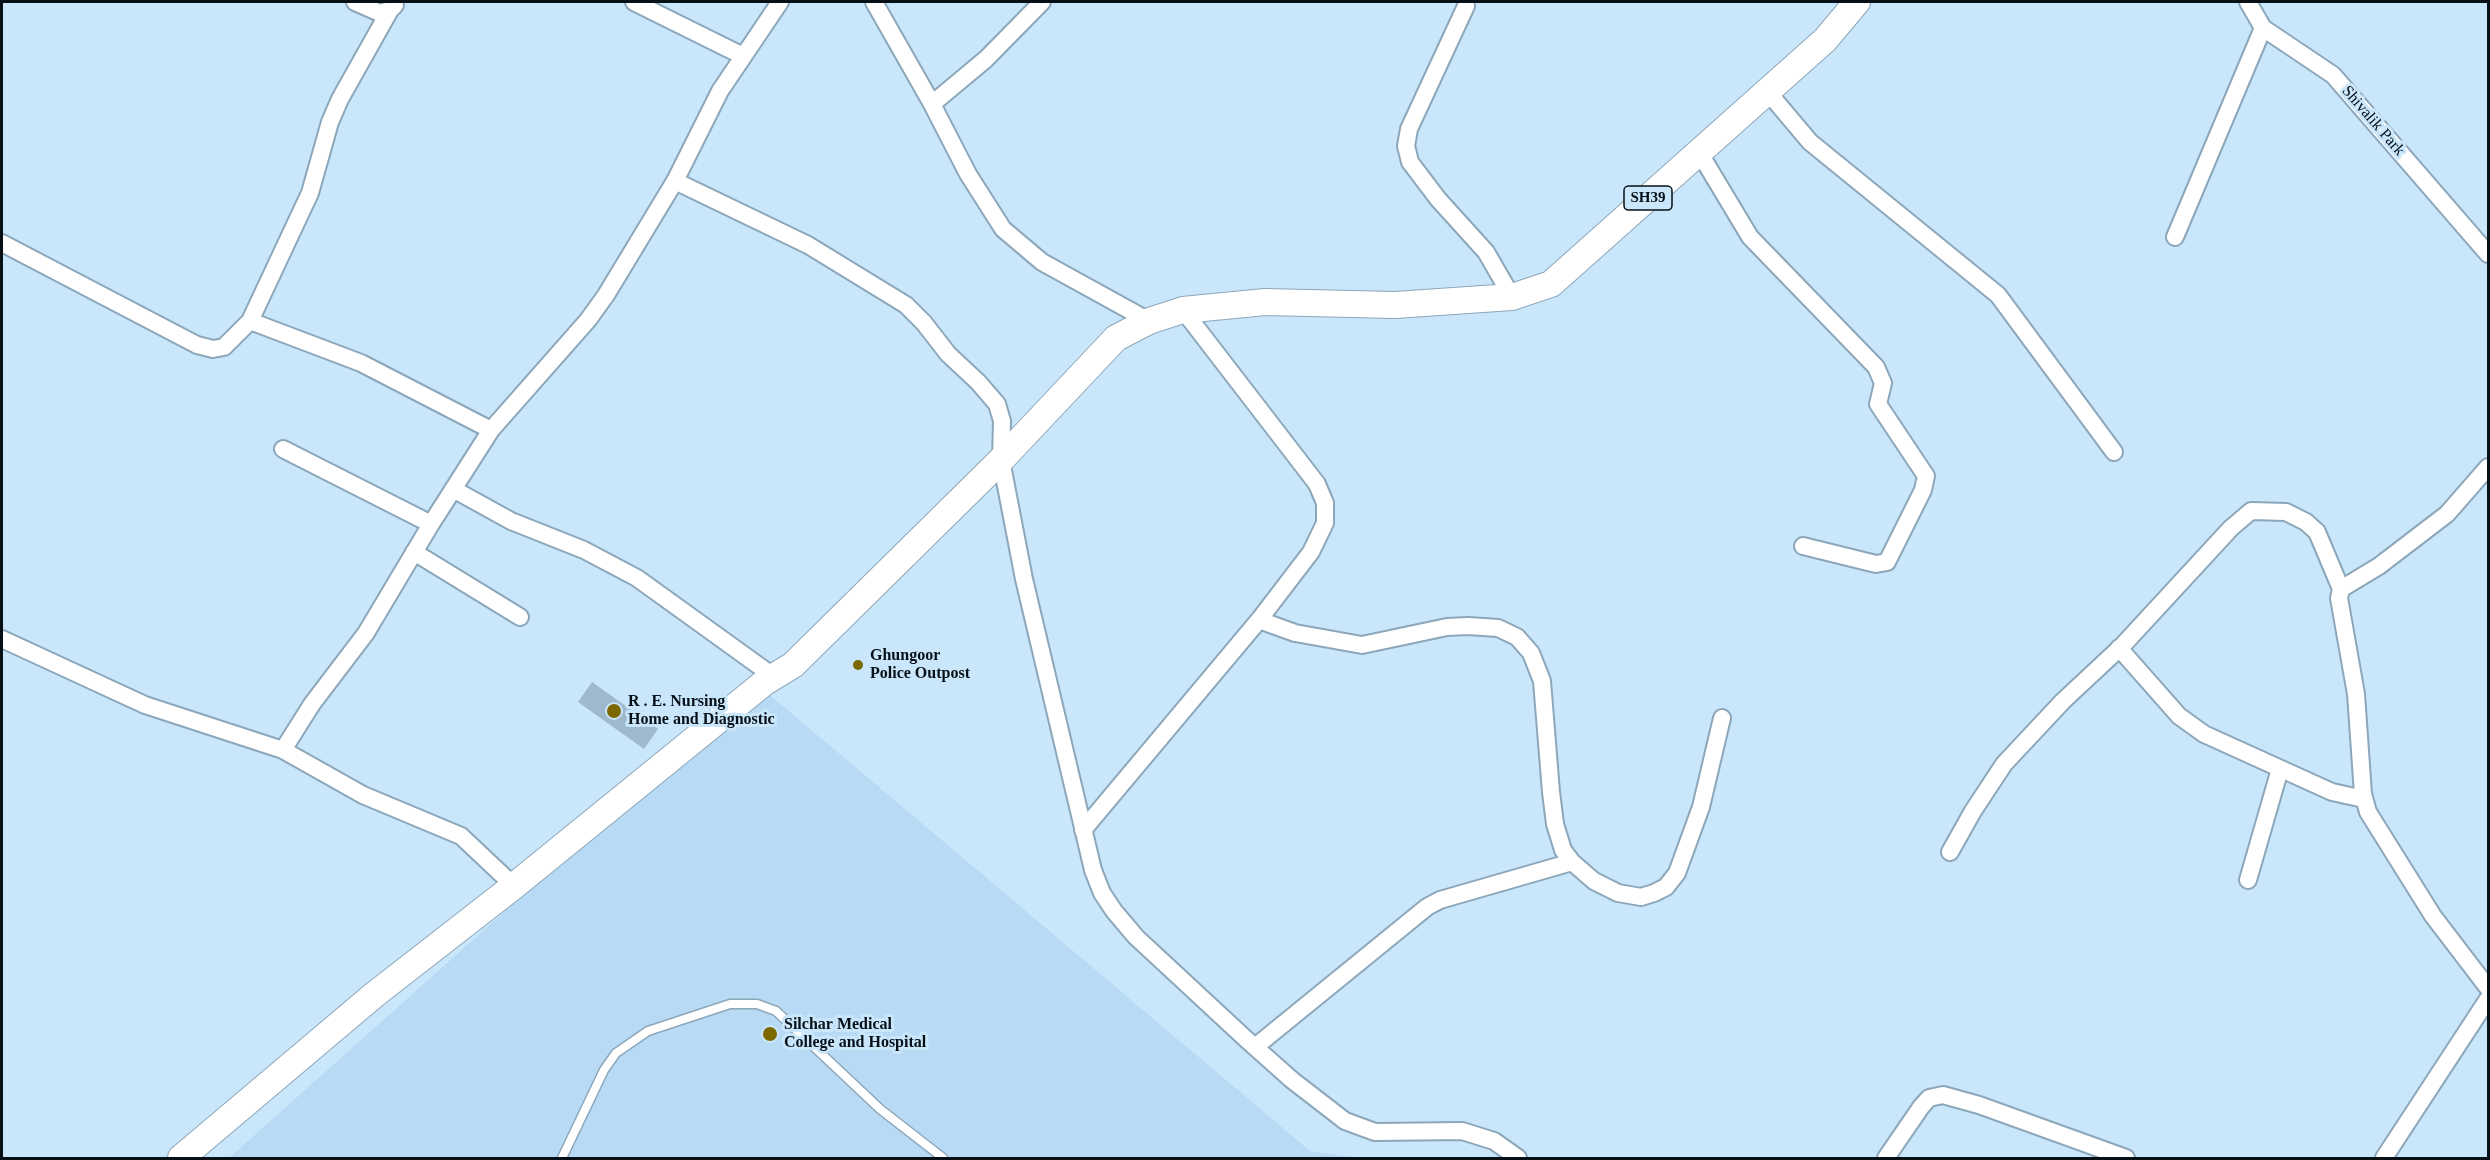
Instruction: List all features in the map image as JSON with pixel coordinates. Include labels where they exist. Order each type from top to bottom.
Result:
[{"type":"main road","name":"SH39","points":[[181,1158],[374,995],[514,886],[773,676],[793,665],[1001,460],[1116,338],[1149,321],[1183,310],[1265,302],[1395,305],[1512,297],[1551,284],[1825,40],[1857,2]]},
{"type":"street","points":[[355,2],[380,13],[394,6]]},
{"type":"street","points":[[634,2],[743,56]]},
{"type":"street","points":[[283,750],[312,704],[366,633],[490,430],[588,320],[635,250],[675,181],[706,116],[780,2]]},
{"type":"street","points":[[874,2],[932,104],[968,174],[1004,229],[1042,262],[1149,321]]},
{"type":"street","points":[[932,104],[986,59],[1042,2]]},
{"type":"street","name":"Shivalik Park","points":[[2248,2],[2263,28],[2333,75],[2488,254]]},
{"type":"street","points":[[2,243],[197,345],[213,349],[224,347],[250,321],[310,193],[330,122],[340,99],[394,6]]},
{"type":"street","points":[[1466,6],[1409,129],[1406,146],[1410,162],[1438,199],[1486,252],[1512,297]]},
{"type":"street","points":[[2175,237],[2263,28]]},
{"type":"street","points":[[1767,91],[1810,142],[1998,295],[2114,452]]},
{"type":"street","points":[[1699,152],[1750,237],[1876,367],[1883,383],[1878,404],[1926,476],[1923,490],[1887,562],[1876,564],[1803,546]]},
{"type":"street","points":[[675,181],[808,245],[906,305],[924,322],[948,354],[978,382],[997,404],[1002,421],[1001,460],[1024,579],[1097,882],[1114,911],[1136,936],[1256,1047],[1328,1110],[1357,1128],[1375,1132],[1462,1131],[1494,1141],[1518,1158]]},
{"type":"street","points":[[1083,830],[1259,620],[1321,537],[1325,524],[1325,503],[1317,484],[1284,438],[1183,310]]},
{"type":"street","points":[[250,321],[361,363],[403,382],[490,430]]},
{"type":"street","points":[[283,449],[431,524]]},
{"type":"street","points":[[2341,589],[2379,566],[2447,514],[2488,467]]},
{"type":"street","points":[[453,489],[511,521],[584,550],[637,578],[773,676]]},
{"type":"street","points":[[1950,852],[1981,797],[2004,764],[2063,701],[2119,648],[2231,528],[2251,511],[2286,512],[2306,522],[2317,532],[2341,589],[2339,598],[2356,694],[2364,799],[2368,812],[2433,916],[2488,988]]},
{"type":"street","points":[[414,552],[520,617]]},
{"type":"street","points":[[1259,620],[1295,633],[1362,645],[1447,627],[1498,628],[1517,637],[1531,653],[1542,681],[1555,824],[1563,850],[1572,862],[1594,881],[1618,893],[1641,897],[1666,887],[1677,873],[1701,807],[1722,718]]},
{"type":"street","points":[[2,639],[144,705],[283,750],[363,795],[398,811],[446,827],[461,836],[514,886]]},
{"type":"street","points":[[2119,648],[2170,707],[2204,734],[2340,796],[2364,799]]},
{"type":"street","points":[[2248,880],[2280,769]]},
{"type":"street","points":[[1256,1047],[1427,907],[1440,900],[1572,862]]},
{"type":"street","points":[[2384,1158],[2488,999]]},
{"type":"street","points":[[1886,1158],[1929,1098],[1943,1095],[1979,1105],[2126,1158]]},
{"type":"lane","points":[[562,1158],[604,1070],[616,1053],[648,1031],[730,1004],[757,1004],[776,1011],[880,1109],[943,1158]]},
{"type":"shaded area","name":"Silchar Medical College and Hospital","points":[[758,685],[1310,1151],[1356,1158],[229,1158]]},
{"type":"building","points":[[592,682],[658,729],[644,749],[578,702]]},
{"type":"place","name":"Ghungoor Police Outpost","points":[[858,665]]},
{"type":"place","name":"R . E. Nursing Home and Diagnostic","points":[[614,711]]},
{"type":"place","name":"Silchar Medical College and Hospital","points":[[770,1034]]}]
